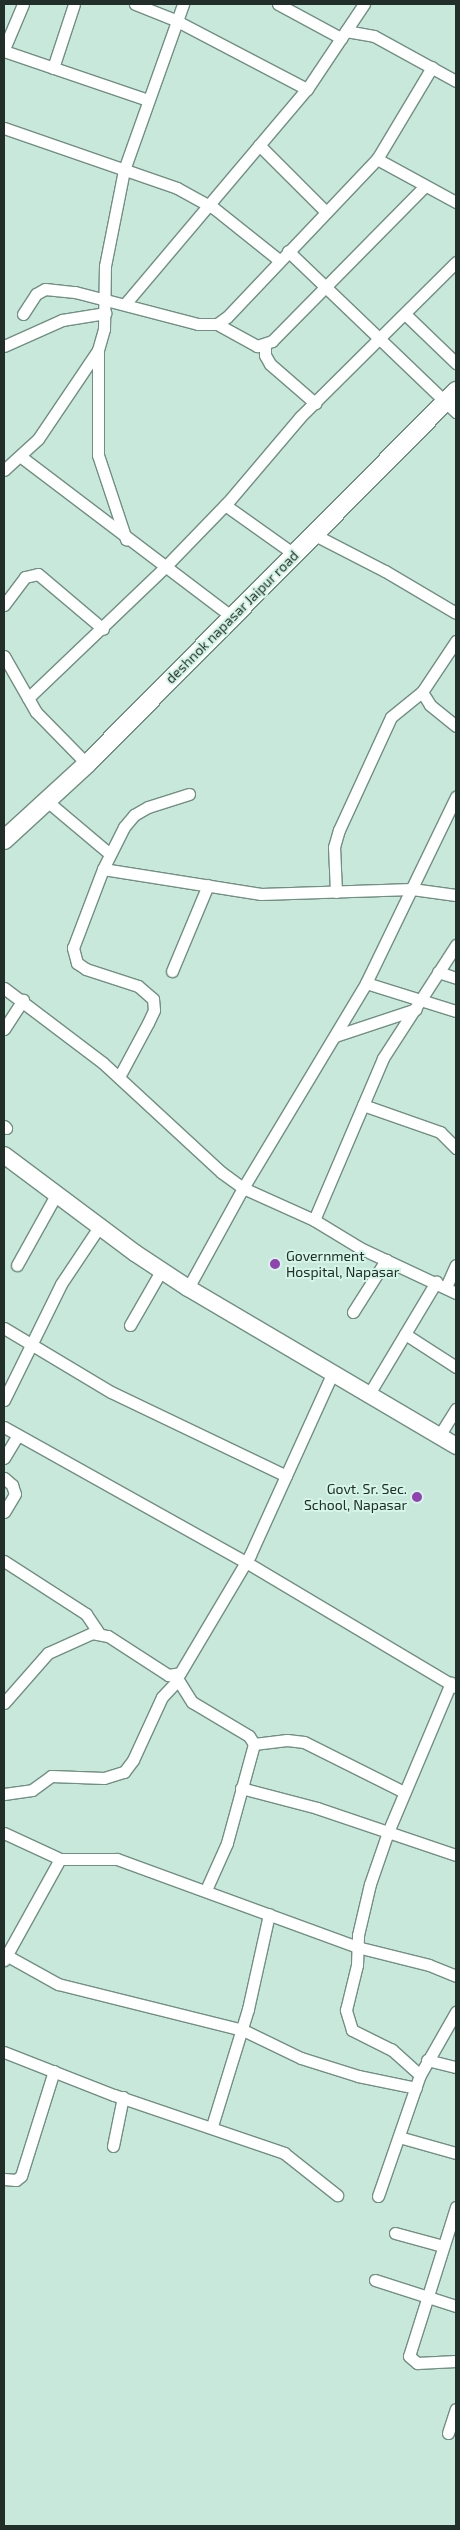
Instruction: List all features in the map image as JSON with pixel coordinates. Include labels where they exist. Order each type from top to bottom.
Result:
[{"type":"main road","name":"deshnok napasar Jaipur road","points":[[4,840],[87,764],[313,534],[452,402]]},
{"type":"main road","points":[[4,1155],[161,1271],[456,1446]]},
{"type":"street","points":[[23,4],[4,50],[148,100]]},
{"type":"street","points":[[53,68],[74,4]]},
{"type":"street","points":[[135,4],[175,20],[307,89]]},
{"type":"street","points":[[126,539],[98,455],[98,350],[105,313],[105,266],[124,170],[175,20],[183,4]]},
{"type":"street","points":[[278,4],[343,35],[374,36],[456,81]]},
{"type":"street","points":[[125,304],[307,89],[364,4]]},
{"type":"street","points":[[217,324],[377,159],[432,67]]},
{"type":"street","points":[[4,128],[177,188],[208,205],[279,260]]},
{"type":"street","points":[[259,145],[326,212]]},
{"type":"street","points":[[377,159],[456,202]]},
{"type":"street","points":[[23,314],[36,294],[45,289],[75,292],[198,324],[217,324],[257,346],[265,346],[327,288],[425,186]]},
{"type":"street","points":[[288,251],[380,338],[452,402]]},
{"type":"street","points":[[28,698],[103,629],[164,568],[225,505],[315,403],[456,262]]},
{"type":"street","points":[[4,346],[62,320],[105,313]]},
{"type":"street","points":[[405,314],[456,363]]},
{"type":"street","points":[[265,346],[265,355],[270,364],[315,403]]},
{"type":"street","points":[[4,470],[38,439],[98,350]]},
{"type":"street","points":[[20,456],[164,568],[231,616]]},
{"type":"street","points":[[225,505],[294,554]]},
{"type":"street","points":[[313,534],[385,571],[456,613]]},
{"type":"street","points":[[4,605],[25,577],[38,574],[103,629]]},
{"type":"street","points":[[336,892],[334,847],[338,830],[390,717],[422,692],[456,641]]},
{"type":"street","points":[[4,656],[44,722],[87,764]]},
{"type":"street","points":[[422,692],[430,705],[456,726]]},
{"type":"street","points":[[119,1077],[154,1010],[154,999],[138,986],[86,969],[72,954],[103,868],[134,815],[189,794]]},
{"type":"street","points":[[188,1288],[243,1188],[366,983],[456,797]]},
{"type":"street","points":[[47,801],[110,854]]},
{"type":"street","points":[[103,868],[261,894],[412,889],[456,895]]},
{"type":"street","points":[[172,971],[208,885]]},
{"type":"street","points":[[314,1220],[383,1058],[423,999],[456,945]]},
{"type":"street","points":[[438,972],[456,978]]},
{"type":"street","points":[[366,983],[423,999],[456,1011]]},
{"type":"street","points":[[4,988],[23,1000],[119,1077],[221,1172],[243,1188],[314,1220],[386,1260],[456,1293]]},
{"type":"street","points":[[4,1029],[23,1000]]},
{"type":"street","points":[[335,1036],[416,1009]]},
{"type":"street","points":[[363,1105],[440,1132],[456,1148]]},
{"type":"street","points":[[17,1265],[56,1195]]},
{"type":"street","points":[[4,1400],[61,1284],[99,1227]]},
{"type":"street","points":[[353,1312],[386,1260]]},
{"type":"street","points":[[369,1394],[405,1334],[456,1265]]},
{"type":"street","points":[[130,1325],[161,1271]]},
{"type":"street","points":[[4,1328],[111,1392],[286,1476]]},
{"type":"street","points":[[405,1334],[456,1367]]},
{"type":"street","points":[[4,1794],[32,1790],[51,1776],[104,1778],[124,1772],[133,1760],[162,1697],[186,1666],[246,1562],[333,1372]]},
{"type":"street","points":[[440,1436],[456,1408]]},
{"type":"street","points":[[4,1427],[246,1562],[453,1685],[404,1792],[370,1884],[357,1947],[358,1959],[346,2010],[348,2025],[398,2055],[420,2075]]},
{"type":"street","points":[[4,1458],[18,1436]]},
{"type":"street","points":[[4,1478],[12,1485],[15,1494],[4,1512]]},
{"type":"street","points":[[4,1561],[86,1614],[99,1633],[160,1671],[176,1678],[192,1702],[249,1736],[254,1744],[227,1843],[206,1890]]},
{"type":"street","points":[[4,1703],[48,1653],[81,1637],[99,1633]]},
{"type":"street","points":[[254,1744],[287,1740],[304,1742],[404,1792]]},
{"type":"street","points":[[242,1788],[317,1808],[456,1855]]},
{"type":"street","points":[[4,1833],[60,1859],[111,1858],[206,1890],[357,1947],[429,1965],[456,1976]]},
{"type":"street","points":[[60,1859],[4,1956],[58,1984],[242,2030],[308,2061],[358,2076],[416,2088]]},
{"type":"street","points":[[212,2126],[242,2030],[269,1914]]},
{"type":"street","points":[[378,2196],[420,2075],[456,2012]]},
{"type":"street","points":[[4,2052],[123,2097],[212,2126],[291,2156],[337,2195]]},
{"type":"street","points":[[427,2060],[456,2068]]},
{"type":"street","points":[[4,2179],[16,2180],[22,2176],[54,2071]]},
{"type":"street","points":[[112,2146],[123,2097]]},
{"type":"street","points":[[399,2137],[456,2153]]},
{"type":"street","points":[[456,2207],[448,2241],[426,2297],[409,2356],[417,2363],[456,2361]]},
{"type":"street","points":[[394,2233],[448,2241]]},
{"type":"street","points":[[375,2280],[456,2306]]},
{"type":"street","points":[[448,2432],[456,2409]]},
{"type":"place","name":"Government Hospital, Napasar","points":[[275,1264]]},
{"type":"place","name":"Govt. Sr. Sec. School, Napasar","points":[[417,1497]]}]
